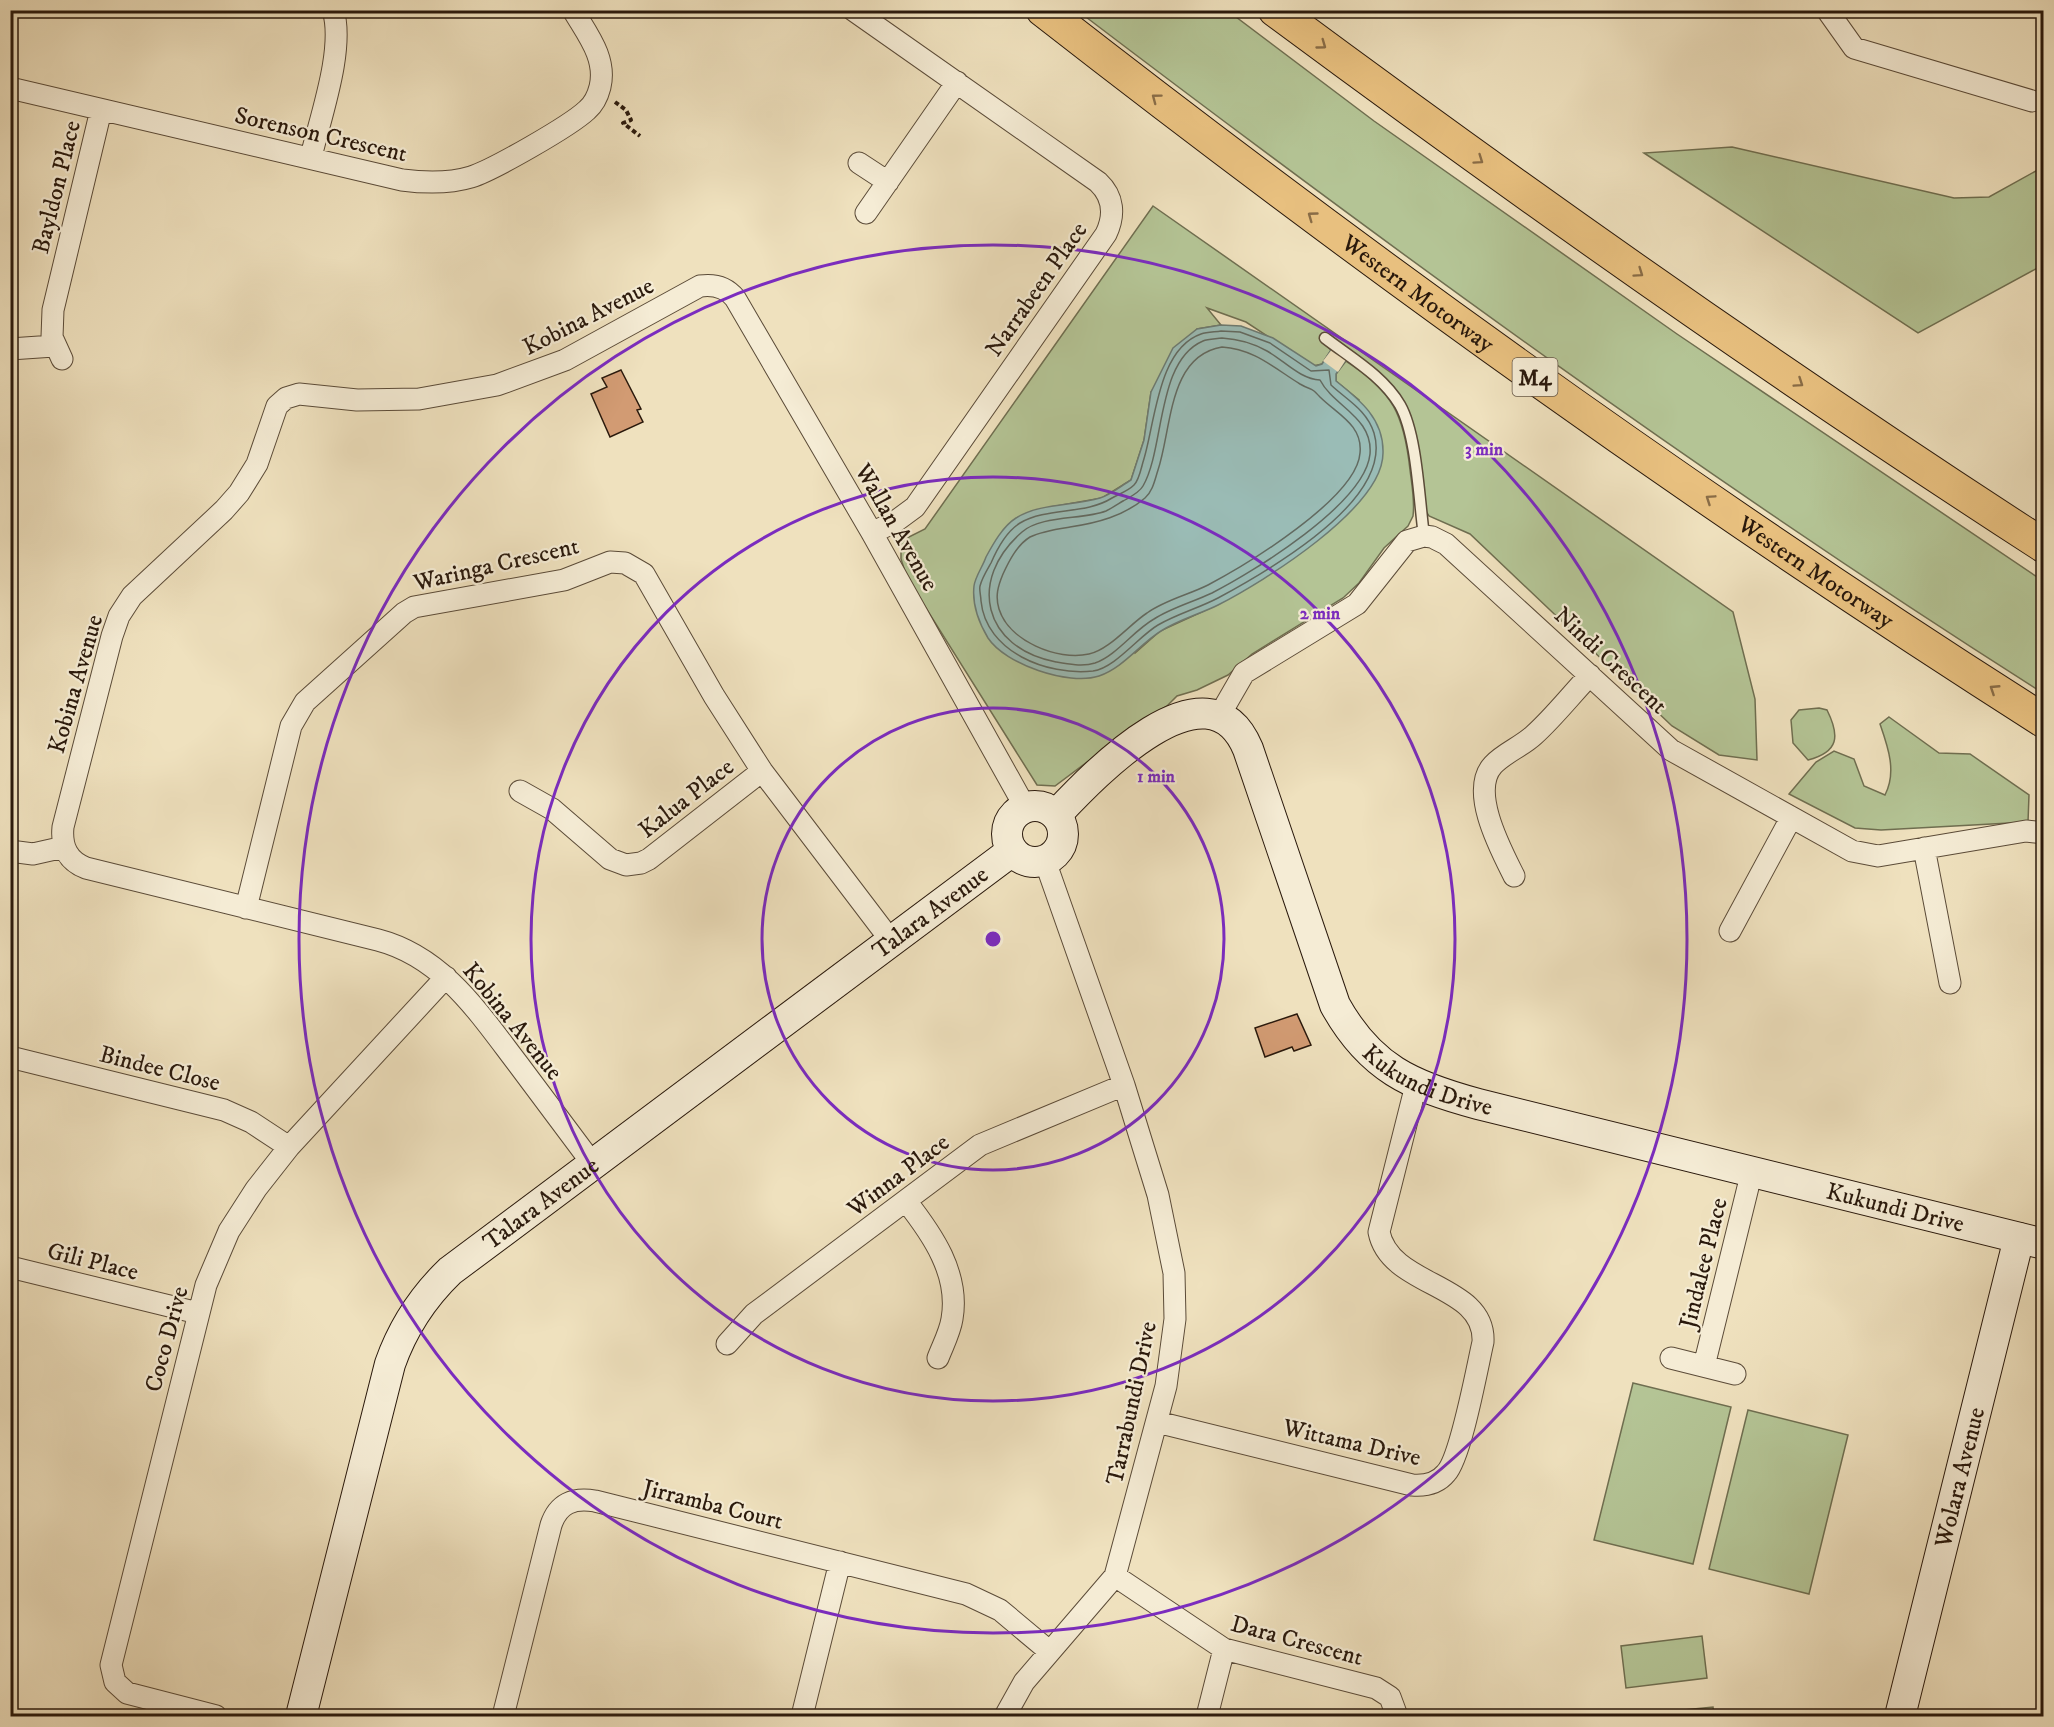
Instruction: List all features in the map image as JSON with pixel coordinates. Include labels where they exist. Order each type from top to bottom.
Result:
[{"type":"highway","name":"Western Motorway","points":[[1043,10],[1271,185],[1446,315],[1653,461],[2043,721]]},
{"type":"highway","points":[[1275,10],[1588,237],[1911,460],[2043,546]]},
{"type":"street","points":[[311,158],[336,50],[337,27],[333,10]]},
{"type":"street","points":[[573,10],[600,59],[602,78],[598,94]]},
{"type":"street","name":"Narrabeen Place","points":[[853,10],[1098,182],[1111,200],[1111,221],[1106,234],[915,507],[896,521],[872,532]]},
{"type":"street","points":[[1827,10],[1854,48],[2032,101]]},
{"type":"street","points":[[866,213],[957,82]]},
{"type":"street","name":"Sorenson Crescent","points":[[10,88],[402,180],[430,183],[455,181],[485,171],[581,116],[598,94]]},
{"type":"street","name":"Bayldon Place","points":[[10,349],[58,352],[50,327],[52,310],[101,110]]},
{"type":"street","points":[[859,163],[888,182]]},
{"type":"street","name":"Wallan Avenue","points":[[711,285],[726,290],[735,298],[872,532],[1025,807]]},
{"type":"street","name":"Kobina Avenue","points":[[592,1163],[476,1008],[446,977],[425,960],[394,944],[87,868],[74,862],[64,847],[63,827],[119,616],[138,589],[225,510],[239,493],[257,464],[274,413],[281,402],[299,394],[357,400],[419,399],[497,385],[566,360],[694,289],[711,285]]},
{"type":"street","points":[[1056,815],[1108,763],[1162,724],[1186,715],[1218,718],[1235,686],[1250,668],[1357,604],[1400,548],[1407,542],[1424,536]]},
{"type":"street","name":"Nindi Crescent","points":[[1424,536],[1446,544],[1671,750],[1791,818],[1861,854],[1878,856],[2026,831],[2043,833]]},
{"type":"street","name":"Waringa Crescent","points":[[246,908],[291,726],[297,711],[404,613],[420,604],[564,580],[610,562],[632,565],[644,574],[714,696],[762,771],[892,942]]},
{"type":"street","points":[[1514,876],[1498,844],[1484,799],[1484,780],[1493,764],[1535,734],[1590,675]]},
{"type":"street","name":"Kukundi Drive","points":[[1218,718],[1239,733],[1248,749],[1335,1005],[1352,1033],[1374,1055],[1416,1085],[1478,1104],[2031,1241]]},
{"type":"street","name":"Kalua Place","points":[[520,791],[552,809],[610,859],[633,865],[649,859],[762,771]]},
{"type":"street","points":[[1042,806],[1056,815],[1064,832],[1059,849],[1046,861],[1027,862],[1012,851],[1006,835],[1007,826],[1011,818],[1025,807],[1042,806]]},
{"type":"street","points":[[1730,931],[1791,818]]},
{"type":"street","points":[[10,851],[33,854],[64,847]]},
{"type":"street","points":[[1924,848],[1950,982]]},
{"type":"street","name":"Talara Avenue","points":[[301,1716],[390,1364],[409,1320],[450,1271],[1012,851]]},
{"type":"street","name":"Tarrabundi Drive","points":[[1005,1716],[1024,1682],[1115,1576],[1157,1422],[1174,1336],[1174,1273],[1158,1195],[1124,1085],[1046,861]]},
{"type":"street","name":"Coco Drive","points":[[216,1716],[127,1693],[115,1682],[111,1665],[206,1285],[234,1223],[256,1189],[289,1147],[446,977]]},
{"type":"street","name":"Bindee Close","points":[[10,1057],[224,1110],[251,1122],[289,1147]]},
{"type":"street","name":"Winna Place","points":[[727,1344],[754,1314],[986,1142],[1124,1085]]},
{"type":"street","name":"Wittama Drive","points":[[1157,1422],[1412,1485],[1432,1483],[1446,1473],[1455,1456],[1483,1342],[1482,1326],[1468,1306],[1390,1257],[1379,1232],[1416,1085]]},
{"type":"street","name":"Jindalee Place","points":[[1704,1366],[1752,1171]]},
{"type":"street","points":[[906,1201],[936,1242],[948,1271],[953,1296],[951,1325],[938,1358]]},
{"type":"street","name":"Wolara Avenue","points":[[1900,1716],[2031,1241]]},
{"type":"street","name":"Gili Place","points":[[10,1267],[198,1313]]},
{"type":"street","name":"Jindalee Place","points":[[1671,1358],[1735,1374]]},
{"type":"street","name":"Jirramba Court","points":[[503,1716],[554,1516],[567,1503],[576,1500],[595,1501],[976,1598],[1000,1610],[1049,1651]]},
{"type":"street","points":[[802,1716],[840,1562]]},
{"type":"street","name":"Dara Crescent","points":[[1115,1576],[1224,1649],[1376,1688],[1390,1697],[1397,1716]]},
{"type":"street","points":[[1207,1716],[1224,1649]]},
{"type":"lane","points":[[1325,338],[1372,373],[1400,406],[1408,428],[1424,536]]},
{"type":"path","points":[[598,94],[618,103],[626,110],[631,120],[623,123],[640,136]]},
{"type":"green space","points":[[1078,11],[1228,11],[1374,121],[1677,334],[2043,581],[2043,693],[1796,531],[1553,362],[1433,276]]},
{"type":"green space","points":[[1732,147],[1954,198],[1989,197],[2043,167],[2043,265],[1918,333],[1644,153]]},
{"type":"green space","points":[[1153,206],[1733,612],[1755,699],[1757,760],[1719,755],[1672,726],[1470,534],[1429,516],[1422,505],[1411,417],[1396,391],[1363,359],[1327,333],[1322,341],[1331,350],[1322,364],[1313,366],[1246,322],[1207,308],[1221,325],[1197,329],[1151,392],[1144,440],[1131,480],[1102,498],[1050,507],[1135,653],[1160,631],[1219,604],[1266,576],[1359,400],[1336,381],[1336,374],[1346,361],[1375,383],[1385,394],[1400,419],[1413,493],[1413,516],[1408,526],[1384,548],[1359,583],[1343,598],[1252,654],[1228,675],[1197,690],[1177,696],[1167,706],[1142,721],[1055,786],[1037,785],[907,578],[901,559],[901,541],[925,529]]},
{"type":"green space","points":[[1819,708],[1827,710],[1831,719],[1835,735],[1834,742],[1826,752],[1808,760],[1793,743],[1791,720],[1799,710]]},
{"type":"green space","points":[[1889,717],[1939,753],[1970,754],[2029,795],[2028,822],[1881,830],[1855,828],[1789,794],[1816,762],[1834,751],[1854,759],[1864,786],[1885,795],[1889,786],[1891,768],[1880,724]]},
{"type":"green space","points":[[1633,1383],[1731,1407],[1693,1564],[1594,1540]]},
{"type":"green space","points":[[1748,1410],[1848,1435],[1809,1594],[1709,1569]]},
{"type":"green space","points":[[1702,1636],[1707,1678],[1626,1688],[1621,1646]]},
{"type":"green space","points":[[1713,1707],[1714,1716],[1665,1716],[1664,1712]]},
{"type":"water","points":[[1221,325],[1241,326],[1273,338],[1316,366],[1322,364],[1331,350],[1345,361],[1336,374],[1336,381],[1369,411],[1375,420],[1382,441],[1383,453],[1378,474],[1364,497],[1343,519],[1290,561],[1218,605],[1161,631],[1124,662],[1099,676],[1071,678],[1038,671],[996,648],[979,620],[974,600],[976,579],[995,541],[1011,521],[1025,513],[1100,498],[1131,480],[1144,440],[1151,392],[1173,348],[1197,329]]},
{"type":"pier","points":[[1333,348],[1347,358],[1338,372],[1323,361]]},
{"type":"building","points":[[621,370],[641,409],[637,410],[643,422],[610,437],[591,394],[607,387],[602,378]]},
{"type":"building","points":[[1297,1014],[1311,1045],[1294,1051],[1292,1047],[1265,1057],[1255,1028]]}]
